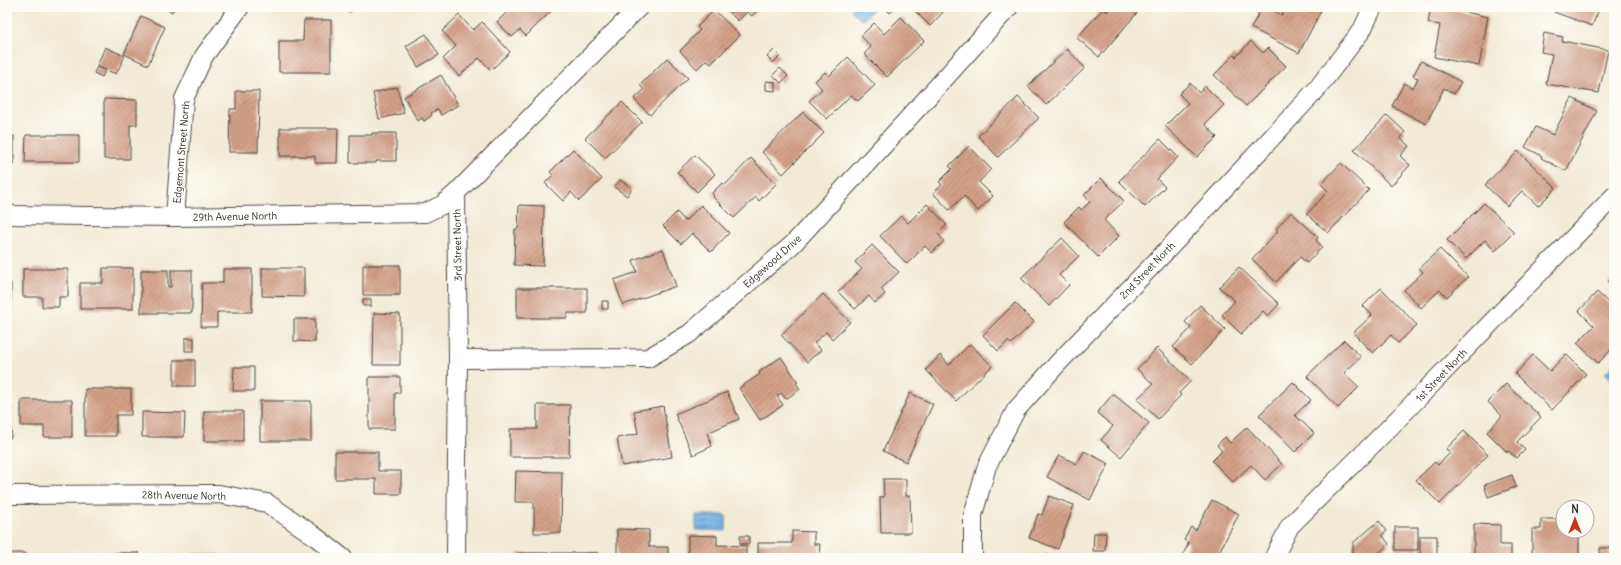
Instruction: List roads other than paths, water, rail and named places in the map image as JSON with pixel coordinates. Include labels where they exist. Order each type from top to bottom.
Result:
[{"type":"street","name":"Edgemont Street North","points":[[176,217],[184,99],[204,56],[240,7]]},
{"type":"street","points":[[456,193],[639,7]]},
{"type":"street","name":"Edgewood Drive","points":[[458,359],[648,358],[688,334],[793,244],[928,98],[1009,7]]},
{"type":"street","name":"2nd Street North","points":[[973,558],[973,515],[987,466],[1016,410],[1058,362],[1168,249],[1317,89],[1362,30],[1373,7]]},
{"type":"street","name":"29th Avenue North","points":[[7,215],[176,217],[425,213],[442,205],[456,193]]},
{"type":"street","name":"3rd Street North","points":[[456,193],[458,359],[456,558]]},
{"type":"street","name":"1st Street North","points":[[1275,558],[1275,555],[1290,526],[1396,422],[1614,196]]},
{"type":"street","name":"28th Avenue North","points":[[7,495],[219,494],[267,503],[312,534],[343,558]]},
{"type":"water","points":[[854,7],[876,7],[862,21],[851,10]]},
{"type":"water","points":[[1614,364],[1614,382],[1605,373]]},
{"type":"water","points":[[696,515],[726,515],[726,531],[696,530]]}]
